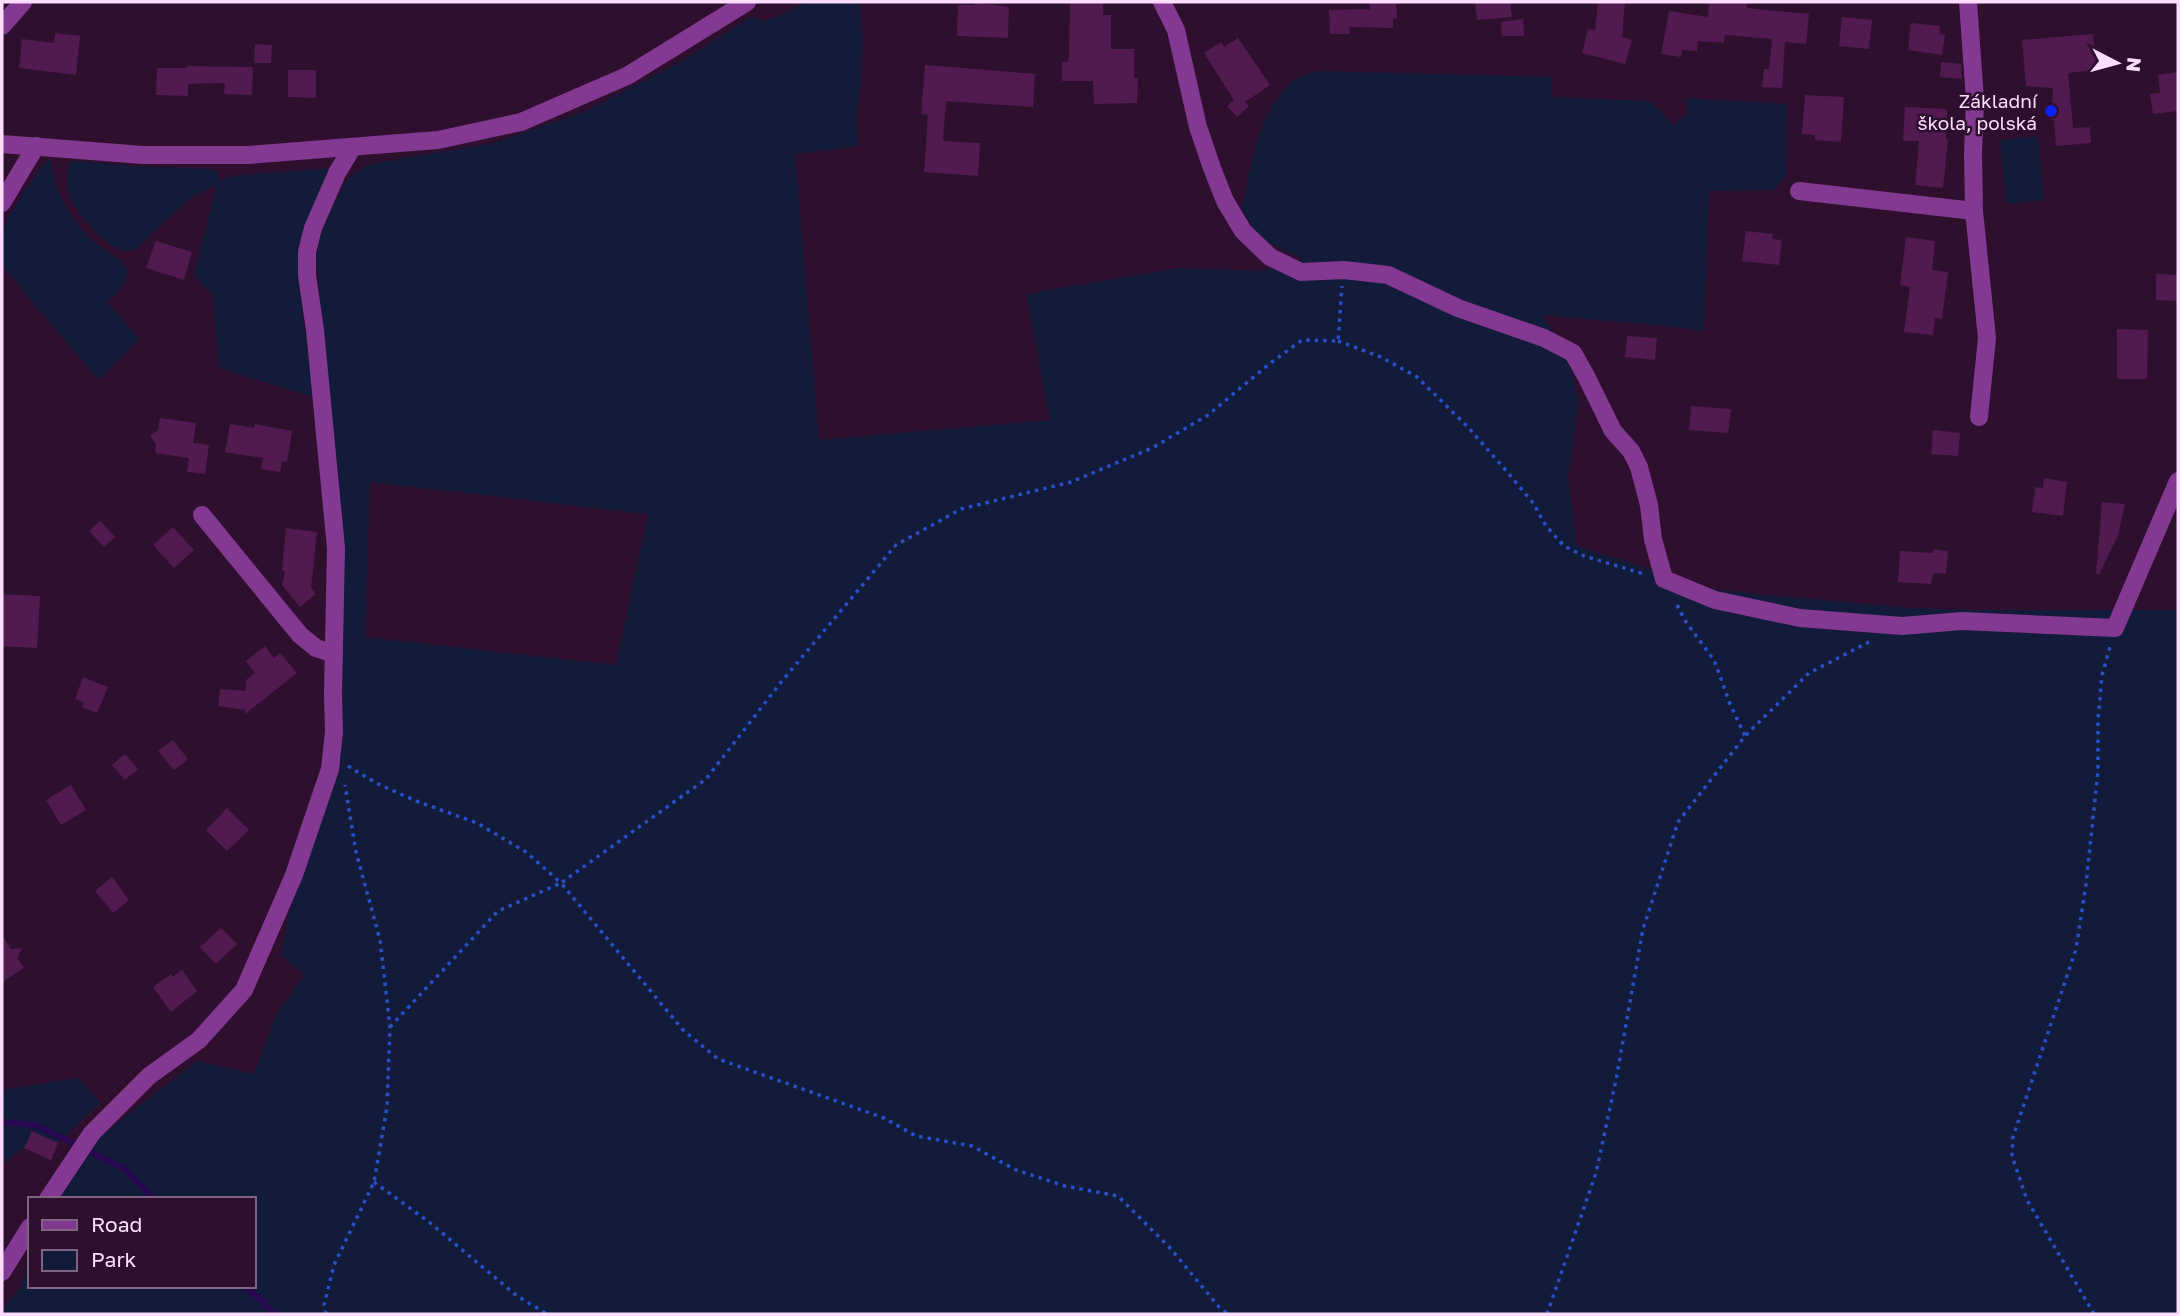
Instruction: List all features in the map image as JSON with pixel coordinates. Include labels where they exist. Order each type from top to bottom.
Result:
[{"type":"street","points":[[2,26],[23,2]]},
{"type":"street","points":[[2,144],[143,155],[248,155],[438,140],[521,122],[626,76],[747,2]]},
{"type":"street","points":[[1162,2],[1177,30],[1198,127],[1212,168],[1225,201],[1243,231],[1270,257],[1301,272],[1344,270],[1388,275],[1458,308],[1544,338],[1573,353],[1613,431],[1632,451],[1639,467],[1664,579],[1715,600],[1800,618],[1902,626],[1962,621],[2115,628],[2178,481]]},
{"type":"street","points":[[1968,2],[1975,100],[1973,211],[1987,338],[1979,417]]},
{"type":"street","points":[[2,203],[36,146]]},
{"type":"street","points":[[49,1197],[81,1147],[149,1076],[199,1040],[244,990],[285,898],[330,769],[334,732],[336,548],[315,330],[307,275],[307,252],[313,228],[337,173],[352,148]]},
{"type":"street","points":[[1799,191],[1973,211]]},
{"type":"street","points":[[202,515],[300,635],[316,648],[334,654]]},
{"type":"street","points":[[2,1272],[28,1230]]},
{"type":"path","points":[[1338,341],[1344,270]]},
{"type":"path","points":[[390,1027],[498,911],[561,883],[706,779],[782,681],[896,545],[961,509],[1070,482],[1152,448],[1208,415],[1303,340],[1338,341],[1381,357],[1417,377],[1509,474],[1533,503],[1546,526],[1564,546],[1584,556],[1664,579],[1686,622],[1714,660],[1745,736]]},
{"type":"path","points":[[2094,1314],[2028,1200],[2012,1156],[2013,1137],[2077,949],[2098,771],[2098,720],[2102,675],[2115,628]]},
{"type":"path","points":[[1546,1314],[1596,1173],[1643,929],[1678,822],[1745,736],[1809,673],[1872,641]]},
{"type":"path","points":[[341,761],[376,783],[477,823],[526,852],[561,883],[683,1030],[718,1059],[884,1118],[916,1136],[972,1146],[1016,1170],[1065,1186],[1118,1196],[1171,1249],[1219,1307],[1228,1314]]},
{"type":"path","points":[[326,1314],[324,1306],[334,1265],[374,1182],[387,1107],[390,1027],[380,940],[356,852],[343,774]]},
{"type":"path","points":[[374,1182],[429,1222],[517,1296],[547,1314]]},
{"type":"green space","points":[[805,2],[860,2],[862,39],[857,115],[858,146],[795,154],[819,440],[1050,420],[1026,294],[1179,268],[1264,271],[1302,259],[1260,238],[1242,210],[1263,124],[1281,94],[1293,81],[1305,75],[1318,71],[1552,77],[1552,97],[1651,101],[1673,125],[1687,114],[1687,98],[1787,104],[1786,176],[1775,190],[1709,191],[1704,331],[1542,315],[1567,354],[1579,401],[1568,478],[1577,546],[1717,590],[1909,608],[2178,610],[2178,1314],[2,1314],[2,1310],[21,1287],[28,1264],[28,1288],[256,1288],[256,1197],[58,1197],[92,1143],[196,1061],[254,1074],[276,1015],[305,974],[281,956],[291,903],[333,780],[342,691],[343,569],[316,258],[322,227],[348,178],[370,164],[493,143],[586,111],[682,61],[752,16],[762,21],[782,15]],"holes":[[[370,482],[648,514],[616,665],[365,637]]]},
{"type":"green space","points":[[2038,136],[2044,200],[2006,204],[2000,140]]},
{"type":"green space","points":[[47,160],[51,161],[59,193],[76,222],[91,239],[129,271],[122,287],[107,302],[138,337],[138,341],[100,379],[2,266],[2,229]]},
{"type":"green space","points":[[70,162],[215,169],[220,178],[218,182],[232,176],[329,168],[298,247],[298,274],[313,397],[219,368],[213,296],[194,275],[217,184],[188,200],[137,248],[127,251],[110,244],[100,236],[76,207],[67,183]]},
{"type":"green space","points":[[79,1078],[100,1103],[58,1143],[32,1132],[24,1148],[2,1165],[2,1090]]},
{"type":"building","points":[[975,2],[1009,7],[1008,38],[957,36],[958,5],[975,5]]},
{"type":"building","points":[[1370,2],[1396,2],[1397,18],[1393,19],[1393,28],[1349,27],[1350,34],[1330,34],[1329,10],[1370,9]]},
{"type":"building","points":[[1475,2],[1510,2],[1512,17],[1477,20]]},
{"type":"building","points":[[1598,2],[1625,2],[1622,37],[1632,40],[1625,64],[1582,53],[1588,29],[1595,30]]},
{"type":"building","points":[[1709,2],[1747,2],[1747,8],[1809,14],[1806,44],[1785,42],[1782,88],[1762,87],[1764,69],[1769,69],[1772,39],[1725,35],[1724,43],[1698,41],[1697,51],[1682,50],[1681,57],[1661,54],[1669,11],[1708,17]]},
{"type":"building","points":[[1070,3],[1103,3],[1103,15],[1111,15],[1111,49],[1134,49],[1134,78],[1138,78],[1137,103],[1094,104],[1093,81],[1062,81],[1062,62],[1068,62],[1069,57]]},
{"type":"building","points":[[1842,17],[1872,20],[1869,49],[1839,46]]},
{"type":"building","points":[[1523,19],[1524,36],[1502,36],[1501,22]]},
{"type":"building","points":[[1911,23],[1940,26],[1939,34],[1945,35],[1942,55],[1908,50]]},
{"type":"building","points":[[55,33],[80,36],[76,75],[19,68],[22,39],[54,43]]},
{"type":"building","points":[[2093,34],[2096,70],[2068,73],[2073,128],[2090,127],[2091,143],[2056,146],[2054,120],[2051,120],[2053,88],[2026,86],[2022,40]]},
{"type":"building","points":[[1238,38],[1270,85],[1245,102],[1249,106],[1237,117],[1227,106],[1234,100],[1204,53],[1221,42],[1224,47]]},
{"type":"building","points":[[255,44],[272,45],[271,63],[254,63]]},
{"type":"building","points":[[1941,62],[1961,64],[1962,79],[1940,77]]},
{"type":"building","points":[[925,65],[1035,74],[1033,107],[946,101],[943,141],[980,143],[978,176],[924,172],[928,115],[921,114]]},
{"type":"building","points":[[253,67],[252,95],[224,94],[225,83],[188,84],[188,96],[156,95],[157,68]]},
{"type":"building","points":[[288,70],[316,70],[316,98],[288,97]]},
{"type":"building","points":[[2178,72],[2178,111],[2153,114],[2150,94],[2160,93],[2158,75]]},
{"type":"building","points":[[1805,95],[1844,97],[1841,142],[1815,140],[1815,135],[1802,134]]},
{"type":"building","points":[[1905,107],[1947,109],[1948,139],[1943,188],[1915,185],[1919,141],[1903,141]]},
{"type":"building","points":[[1746,231],[1773,234],[1772,239],[1782,240],[1779,265],[1742,261]]},
{"type":"building","points":[[1906,237],[1935,241],[1932,270],[1948,272],[1942,319],[1935,318],[1933,335],[1904,332],[1910,287],[1900,285]]},
{"type":"building","points":[[156,241],[192,252],[184,280],[146,268]]},
{"type":"building","points":[[2156,274],[2178,275],[2178,301],[2156,300]]},
{"type":"building","points":[[2117,329],[2148,330],[2147,379],[2117,379]]},
{"type":"building","points":[[1627,336],[1657,338],[1655,360],[1625,357]]},
{"type":"building","points":[[1691,406],[1731,409],[1728,433],[1689,430]]},
{"type":"building","points":[[160,418],[196,423],[193,443],[209,445],[205,474],[187,472],[189,458],[155,453],[156,444],[150,436],[158,430]]},
{"type":"building","points":[[230,424],[254,428],[255,424],[292,431],[287,462],[282,461],[280,472],[261,469],[263,458],[225,452]]},
{"type":"building","points":[[1933,430],[1960,433],[1958,456],[1931,454]]},
{"type":"building","points":[[2044,478],[2067,482],[2063,516],[2032,512],[2035,487],[2043,488]]},
{"type":"building","points":[[2102,502],[2125,504],[2118,535],[2099,575],[2096,574]]},
{"type":"building","points":[[100,521],[115,537],[104,547],[89,531]]},
{"type":"building","points":[[173,527],[194,550],[174,568],[153,545]]},
{"type":"building","points":[[286,528],[317,532],[311,588],[316,594],[300,607],[282,585],[285,573],[282,569]]},
{"type":"building","points":[[1933,549],[1948,551],[1946,574],[1933,573],[1931,584],[1898,582],[1900,551],[1933,553]]},
{"type":"building","points":[[2,594],[40,596],[37,648],[2,646]]},
{"type":"building","points":[[265,646],[274,658],[280,653],[297,673],[245,714],[245,707],[244,710],[218,706],[220,689],[246,691],[246,680],[255,673],[246,661]]},
{"type":"building","points":[[83,677],[108,687],[97,713],[82,707],[84,703],[75,699]]},
{"type":"building","points":[[173,740],[188,759],[174,770],[158,751]]},
{"type":"building","points":[[125,754],[138,769],[125,780],[112,765]]},
{"type":"building","points":[[71,785],[86,810],[61,825],[46,800]]},
{"type":"building","points":[[227,808],[249,830],[227,851],[206,830]]},
{"type":"building","points":[[112,877],[129,900],[113,913],[95,891]]},
{"type":"building","points":[[221,928],[237,944],[216,964],[200,947]]},
{"type":"building","points":[[2,935],[11,949],[22,948],[17,958],[24,968],[2,984]]},
{"type":"building","points":[[182,970],[197,991],[171,1012],[153,987],[171,974],[173,977]]},
{"type":"building","points":[[32,1131],[58,1143],[51,1160],[24,1148]]},
{"type":"waterway","points":[[2,1122],[36,1125],[123,1168],[152,1197]]},
{"type":"waterway","points":[[247,1288],[274,1314]]},
{"type":"place","name":"Základní škola, polská","points":[[2051,111]]}]
